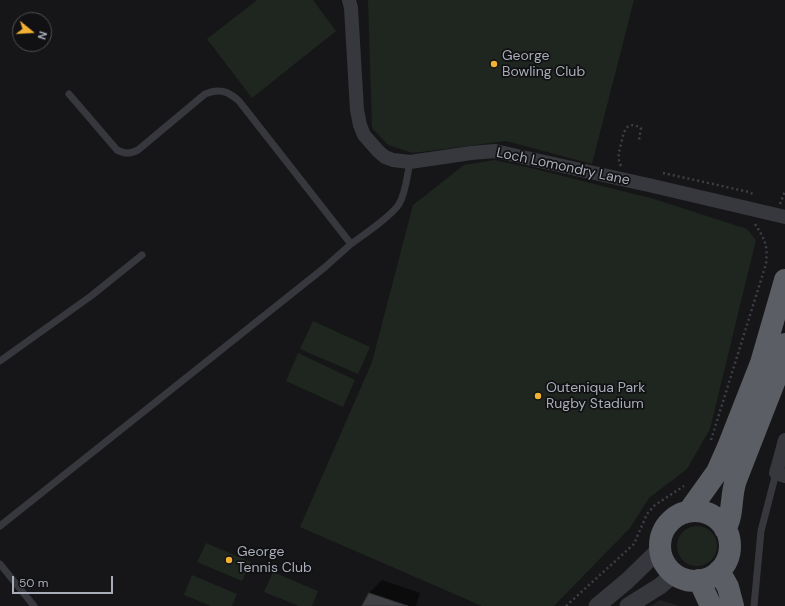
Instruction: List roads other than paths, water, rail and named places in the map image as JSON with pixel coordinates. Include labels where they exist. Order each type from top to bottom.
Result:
[{"type":"highway","points":[[689,511],[720,466],[775,368],[785,280]]},
{"type":"highway","points":[[725,529],[729,522],[736,480],[775,368],[785,344]]},
{"type":"highway","points":[[689,511],[700,511],[710,514],[718,520],[725,529],[729,541],[726,560],[719,571],[699,580],[684,578],[674,574],[664,563],[660,549],[661,536],[667,524],[677,515],[689,511]]},
{"type":"highway","points":[[719,571],[728,587],[733,606]]},
{"type":"highway","points":[[699,580],[711,606]]},
{"type":"street","name":"Loch Lomondry Lane","points":[[349,0],[351,8],[357,110],[360,125],[364,135],[375,148],[393,160],[410,162],[495,151],[785,217]]},
{"type":"street","points":[[780,475],[785,440]]},
{"type":"street","points":[[597,606],[627,581],[660,549]]},
{"type":"street","points":[[628,606],[660,586],[674,574]]},
{"type":"lane","points":[[69,94],[117,150],[130,154],[138,150],[205,94],[213,91],[230,93],[239,101],[351,244]]},
{"type":"lane","points":[[0,526],[324,268],[372,228],[399,204],[410,162]]},
{"type":"lane","points":[[0,361],[90,296],[142,255]]},
{"type":"lane","points":[[754,606],[760,532],[771,492],[780,475]]},
{"type":"lane","points":[[0,564],[34,606]]},
{"type":"place","name":"George Bowling Club","points":[[494,64]]},
{"type":"place","name":"Outeniqua Park Rugby Stadium","points":[[538,396]]},
{"type":"place","name":"George Tennis Club","points":[[229,560]]}]
